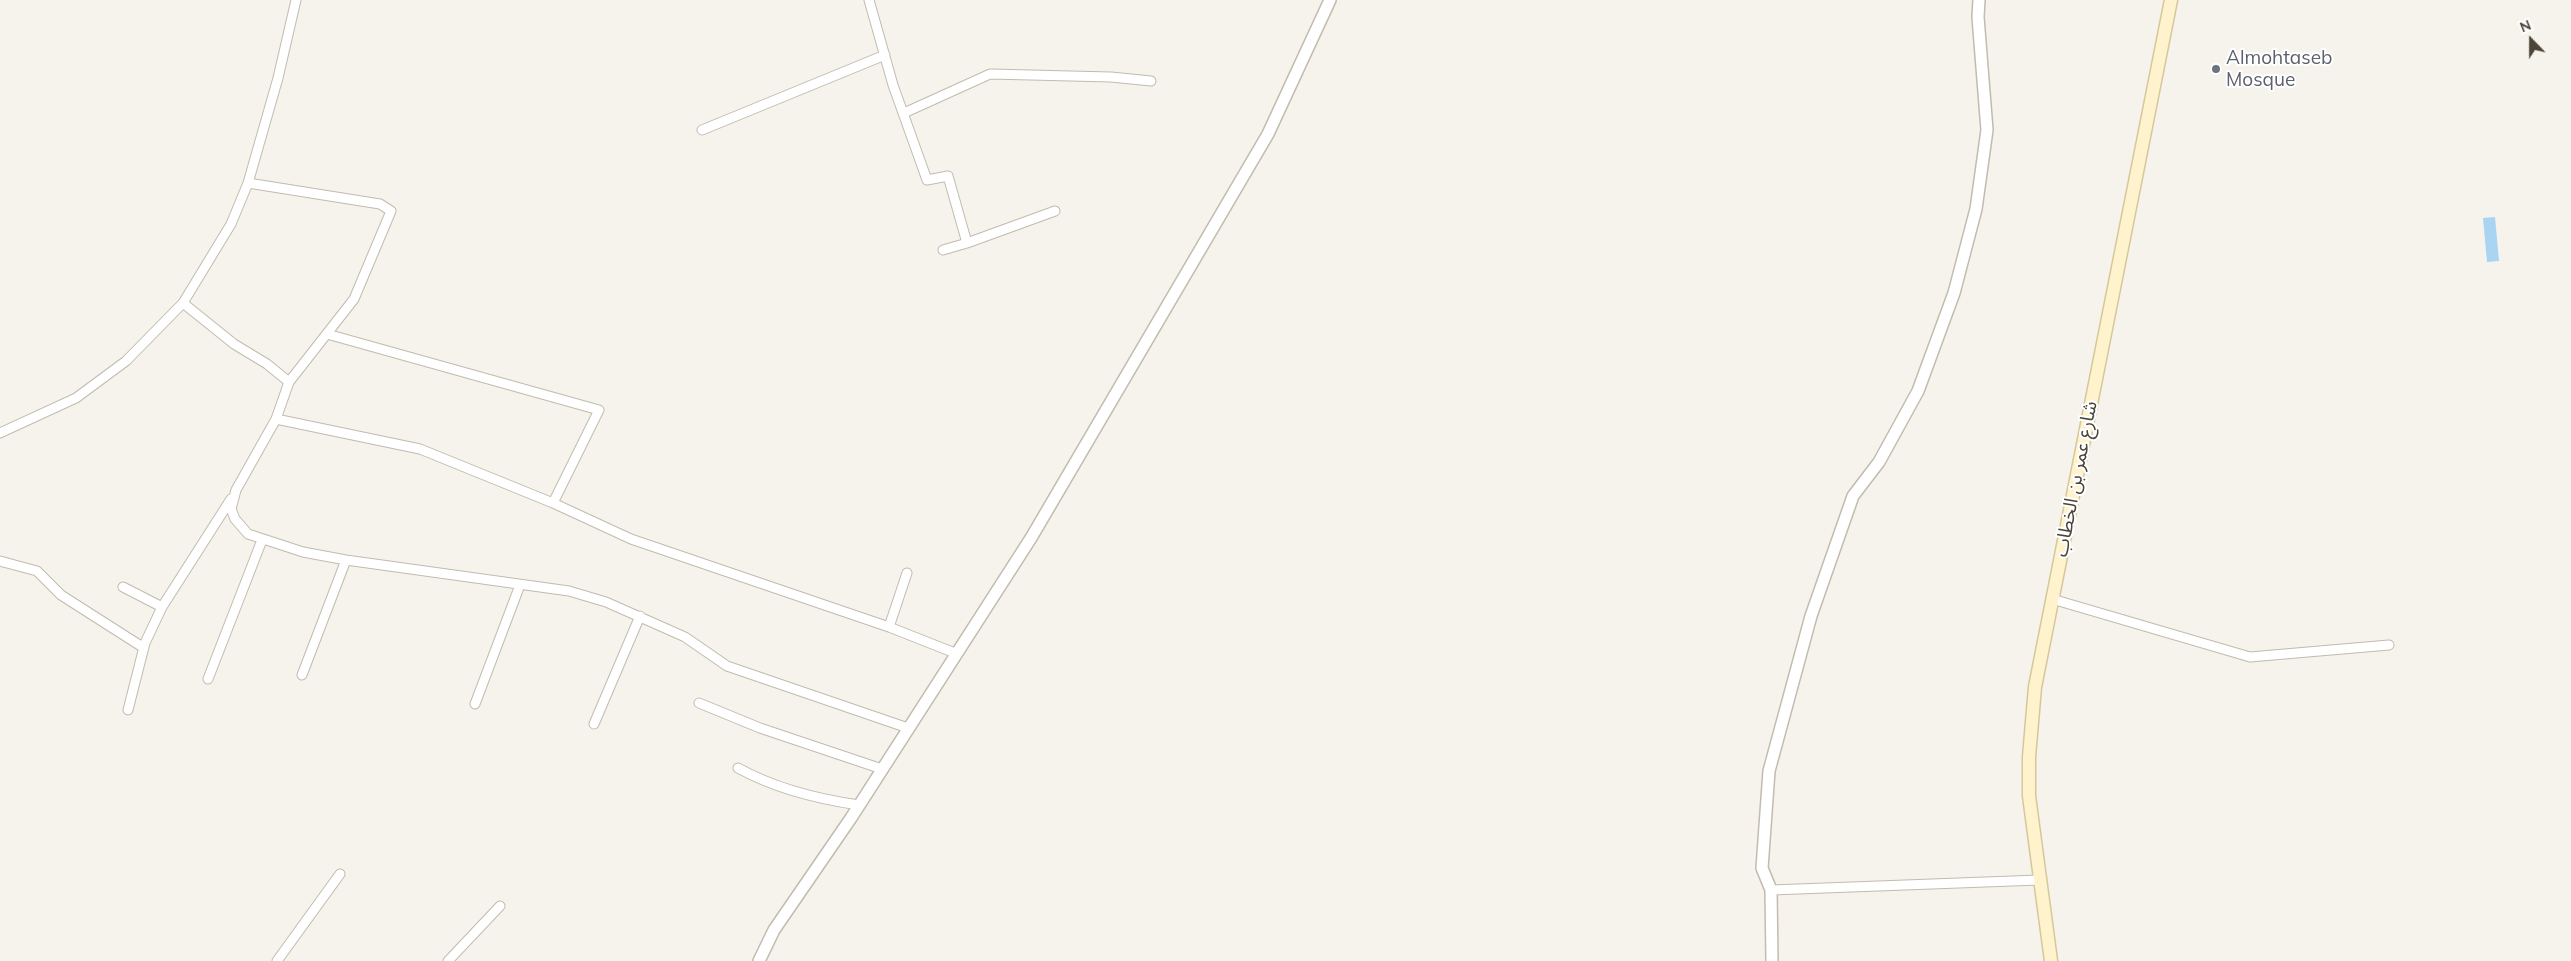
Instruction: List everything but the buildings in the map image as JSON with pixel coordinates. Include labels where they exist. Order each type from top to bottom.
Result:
[{"type":"main road","name":"شارع عمر بن الخطاب","points":[[2051,961],[2029,796],[2029,757],[2035,687],[2171,0]]},
{"type":"street","points":[[0,433],[76,398],[126,361],[184,303],[231,224],[248,183],[278,78],[296,0]]},
{"type":"street","points":[[870,0],[885,55],[927,180],[948,176],[967,243]]},
{"type":"street","points":[[759,961],[774,930],[859,805],[955,653],[1031,538],[1268,134],[1330,0]]},
{"type":"street","points":[[1772,961],[1771,890],[1762,868],[1769,771],[1811,616],[1852,496],[1879,462],[1918,391],[1954,293],[1976,209],[1983,171],[1987,130],[1978,17],[1979,0]]},
{"type":"street","points":[[702,130],[885,55]]},
{"type":"street","points":[[904,113],[990,74],[1111,77],[1151,81]]},
{"type":"street","points":[[128,710],[144,648],[162,607],[236,490],[276,419],[289,382],[354,300],[391,211],[380,204],[248,183]]},
{"type":"street","points":[[943,250],[1055,210]]},
{"type":"street","points":[[184,303],[234,344],[267,364],[289,382]]},
{"type":"street","points":[[327,334],[599,410],[553,503]]},
{"type":"street","points":[[276,419],[420,449],[553,503],[631,539],[889,627],[955,653]]},
{"type":"street","points":[[236,490],[232,509],[236,519],[248,534],[262,540],[303,552],[346,560],[569,592],[606,602],[685,637],[727,666],[908,728]]},
{"type":"street","points":[[208,679],[262,540]]},
{"type":"street","points":[[302,675],[346,560]]},
{"type":"street","points":[[0,561],[37,571],[61,595],[144,648]]},
{"type":"street","points":[[889,627],[907,573]]},
{"type":"street","points":[[475,704],[520,585]]},
{"type":"street","points":[[123,587],[162,607]]},
{"type":"street","points":[[2052,599],[2250,657],[2389,645]]},
{"type":"street","points":[[594,724],[640,616]]},
{"type":"street","points":[[699,703],[760,728],[882,768]]},
{"type":"street","points":[[738,768],[763,782],[826,800],[859,805]]},
{"type":"street","points":[[277,961],[340,874]]},
{"type":"street","points":[[1771,890],[2039,880]]},
{"type":"street","points":[[448,961],[500,906]]},
{"type":"water","points":[[2495,217],[2499,261],[2487,262],[2483,218]]},
{"type":"place","name":"Almohtaseb Mosque","points":[[2216,69]]}]
